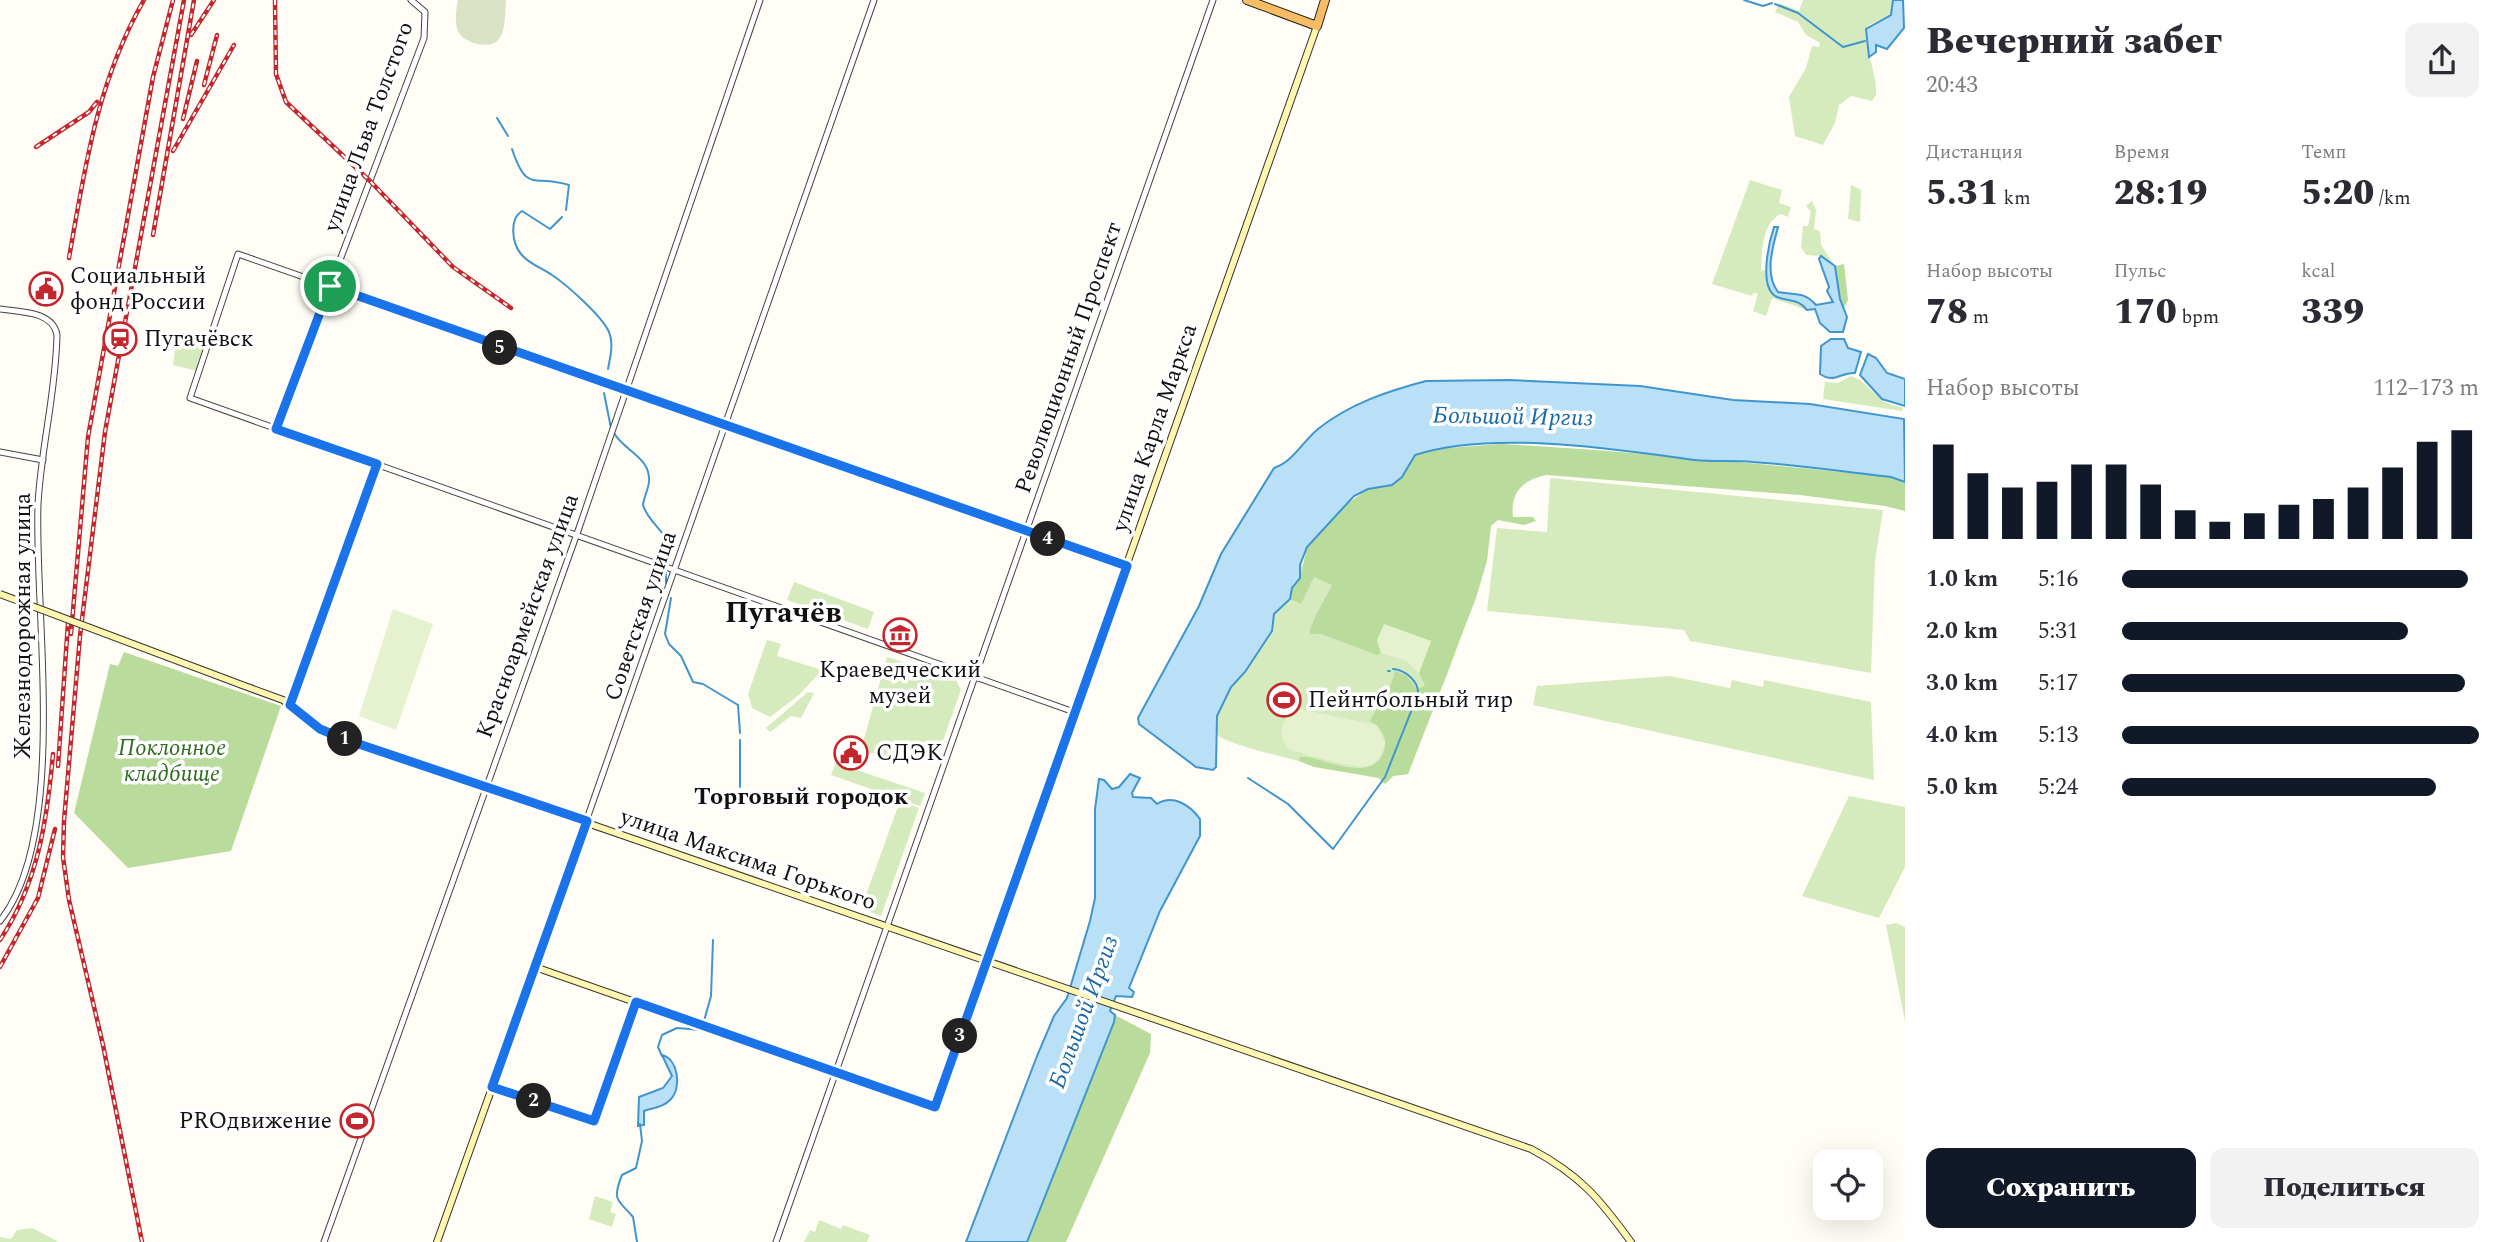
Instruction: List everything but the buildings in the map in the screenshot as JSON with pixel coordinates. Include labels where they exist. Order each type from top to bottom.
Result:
[{"type":"highway","points":[[1247,0],[1317,26]]},
{"type":"highway","name":"улица Карла Маркса","points":[[1317,26],[1325,0]]},
{"type":"main road","name":"улица Карла Маркса","points":[[836,1072],[935,1107],[1317,26]]},
{"type":"main road","name":"улица Максима Горького","points":[[0,594],[290,705],[320,729],[344,739],[587,821],[986,963],[1531,1149],[1569,1171],[1592,1190],[1631,1242]]},
{"type":"main road","points":[[536,967],[836,1072]]},
{"type":"main road","name":"Советская улица","points":[[437,1242],[536,967]]},
{"type":"street","name":"улица Льва Толстого","points":[[276,429],[424,38],[425,12],[411,0]]},
{"type":"street","name":"Красноармейская улица","points":[[324,1242],[576,535],[760,0]]},
{"type":"street","name":"Советская улица","points":[[536,967],[874,0]]},
{"type":"street","name":"Революционный Проспект","points":[[776,1242],[1213,0]]},
{"type":"street","points":[[1074,712],[190,398],[238,254],[1127,566]]},
{"type":"street","name":"Железнодорожная улица","points":[[0,309],[42,316],[54,325],[57,342],[38,516],[40,643],[44,691],[38,801],[26,872],[20,891],[0,921]]},
{"type":"street","points":[[0,452],[43,460]]},
{"type":"street","points":[[290,705],[377,464]]},
{"type":"street","points":[[492,1087],[594,1121],[636,1002]]},
{"type":"green space","points":[[458,0],[506,0],[504,26],[499,39],[485,45],[462,37],[456,25]]},
{"type":"green space","points":[[1803,0],[1893,0],[1891,15],[1869,25],[1867,34],[1876,95],[1872,101],[1851,96],[1839,105],[1835,123],[1823,145],[1795,136],[1789,97],[1806,68],[1812,46],[1819,47],[1820,43],[1806,35],[1798,22],[1775,12],[1779,3],[1799,11]]},
{"type":"green space","points":[[1750,180],[1782,190],[1779,203],[1791,207],[1788,217],[1781,214],[1767,230],[1761,270],[1766,271],[1778,295],[1794,299],[1807,310],[1772,298],[1766,316],[1753,311],[1758,294],[1754,292],[1752,296],[1712,284]]},
{"type":"green space","points":[[1851,185],[1861,190],[1860,222],[1848,219]]},
{"type":"green space","points":[[1812,201],[1816,210],[1814,229],[1820,231],[1821,245],[1835,266],[1821,256],[1806,255],[1801,247],[1803,226],[1808,226],[1811,212],[1806,206]]},
{"type":"green space","points":[[1844,264],[1848,300],[1844,308],[1840,300],[1835,266]]},
{"type":"green space","points":[[177,335],[205,343],[197,371],[173,365]]},
{"type":"green space","points":[[1851,376],[1860,380],[1884,402],[1903,408],[1902,411],[1823,399],[1825,382],[1838,383]]},
{"type":"green space","points":[[1501,444],[1648,454],[1891,477],[1905,482],[1905,511],[1800,495],[1546,475],[1531,480],[1516,494],[1513,517],[1533,517],[1536,521],[1524,525],[1498,520],[1491,526],[1487,561],[1476,598],[1408,774],[1393,776],[1385,784],[1379,778],[1314,767],[1299,761],[1300,757],[1308,757],[1362,768],[1378,761],[1385,748],[1385,740],[1382,732],[1370,721],[1388,690],[1395,671],[1407,676],[1417,689],[1425,686],[1419,673],[1431,641],[1377,640],[1381,653],[1377,655],[1321,634],[1310,634],[1332,585],[1314,577],[1301,604],[1290,599],[1292,588],[1300,578],[1307,547],[1338,510],[1368,489],[1393,484],[1402,477],[1414,455],[1434,449]]},
{"type":"green space","points":[[1550,478],[1883,510],[1875,561],[1871,673],[1690,641],[1684,630],[1487,611],[1497,528],[1547,532]]},
{"type":"green space","points":[[1300,565],[1464,624],[1451,665],[1408,774],[1393,776],[1385,784],[1379,778],[1265,753],[1216,734],[1217,716],[1231,687],[1245,672],[1271,631],[1274,614],[1290,599]]},
{"type":"green space","points":[[794,582],[874,612],[868,629],[787,600]]},
{"type":"green space","points":[[393,609],[433,624],[396,730],[359,716]]},
{"type":"green space","points":[[1384,624],[1431,641],[1419,673],[1406,661],[1381,653],[1377,640]]},
{"type":"green space","points":[[767,640],[781,644],[777,656],[822,670],[799,695],[770,717],[752,708],[748,694]]},
{"type":"green space","name":"Поклонное кладбище","points":[[124,652],[281,706],[231,851],[128,868],[74,813],[110,664],[118,666]]},
{"type":"green space","points":[[887,657],[955,678],[961,690],[936,760],[906,748],[893,759],[874,753],[860,753]]},
{"type":"green space","points":[[1670,676],[1730,688],[1732,680],[1763,687],[1764,680],[1871,702],[1874,780],[1533,705],[1537,686]]},
{"type":"green space","points":[[808,692],[814,693],[801,718],[791,716],[770,732],[766,728]]},
{"type":"green space","points":[[1300,709],[1376,725],[1385,741],[1380,757],[1371,765],[1360,766],[1329,761],[1291,750],[1283,739],[1282,727],[1288,716]]},
{"type":"green space","points":[[836,763],[925,793],[920,806],[831,775]]},
{"type":"green space","points":[[1849,796],[1905,807],[1905,867],[1879,918],[1802,896]]},
{"type":"green space","points":[[900,801],[919,808],[881,916],[861,909]]},
{"type":"green space","points":[[1896,923],[1905,927],[1905,1021],[1886,925]]},
{"type":"green space","points":[[1115,1015],[1151,1034],[1150,1053],[1066,1242],[1027,1242]]},
{"type":"green space","points":[[595,1196],[613,1202],[610,1212],[616,1214],[612,1227],[589,1219]]},
{"type":"green space","points":[[819,1220],[841,1229],[843,1225],[870,1235],[867,1242],[804,1242],[810,1230],[815,1232]]},
{"type":"green space","points":[[32,1228],[59,1242],[0,1242],[0,1237],[11,1239],[17,1230]]},
{"type":"water","points":[[1893,0],[1903,0],[1904,28],[1887,49],[1876,45],[1876,52],[1869,57],[1866,29],[1891,15]]},
{"type":"water","points":[[1774,227],[1778,227],[1772,251],[1771,277],[1778,292],[1803,296],[1816,305],[1833,302],[1827,291],[1829,287],[1819,259],[1821,256],[1835,266],[1840,299],[1847,317],[1843,332],[1830,332],[1820,323],[1815,309],[1807,310],[1800,304],[1777,297],[1771,292],[1766,264]]},
{"type":"water","points":[[1831,339],[1844,339],[1848,348],[1861,352],[1855,373],[1834,378],[1820,374],[1821,346]]},
{"type":"water","points":[[1868,354],[1876,358],[1887,373],[1905,379],[1905,406],[1882,399],[1860,375]]},
{"type":"water","name":"Большой Иргиз","points":[[1510,380],[1640,386],[1733,400],[1810,404],[1904,419],[1905,482],[1891,477],[1805,467],[1746,461],[1695,460],[1554,444],[1480,444],[1415,455],[1402,477],[1392,485],[1368,489],[1354,496],[1307,547],[1300,565],[1300,578],[1292,588],[1290,599],[1274,614],[1272,631],[1245,672],[1231,687],[1217,716],[1216,767],[1213,770],[1196,767],[1139,724],[1138,718],[1199,606],[1221,554],[1274,468],[1292,456],[1318,429],[1369,399],[1426,381]]},
{"type":"water","name":"Большой Иргиз","points":[[1130,774],[1140,778],[1132,793],[1133,797],[1151,798],[1157,804],[1169,800],[1181,802],[1200,819],[1200,836],[1160,911],[1129,988],[1134,992],[1132,997],[1116,996],[1110,1011],[1115,1015],[1114,1022],[1027,1242],[966,1242],[1037,1056],[1054,1016],[1067,998],[1090,921],[1095,898],[1095,809],[1099,779],[1104,780],[1112,789],[1119,787]]},
{"type":"water","points":[[662,1055],[672,1062],[677,1074],[674,1094],[665,1104],[644,1111],[644,1125],[638,1126],[639,1097],[663,1088],[672,1076]]},
{"type":"waterway","points":[[1744,0],[1763,6],[1772,3]]},
{"type":"waterway","points":[[1775,4],[1798,13],[1843,47],[1865,41]]},
{"type":"waterway","points":[[497,118],[508,136]]},
{"type":"waterway","points":[[512,149],[517,163],[527,177],[569,185],[566,210]]},
{"type":"waterway","points":[[562,217],[550,229],[522,211],[514,225],[516,244],[524,257],[566,286],[605,325],[611,341],[608,369]]},
{"type":"waterway","points":[[604,393],[611,428]]},
{"type":"waterway","points":[[614,433],[646,466],[649,482],[643,505],[669,546],[668,564]]},
{"type":"waterway","points":[[666,571],[666,583]]},
{"type":"waterway","points":[[671,598],[665,634],[669,644],[681,656],[693,682],[703,684],[738,705],[740,733]]},
{"type":"waterway","points":[[1248,778],[1288,804],[1333,849],[1385,777],[1418,694],[1418,689],[1410,677],[1393,669]]},
{"type":"waterway","points":[[740,740],[740,787]]},
{"type":"waterway","points":[[704,1021],[711,996],[713,940]]},
{"type":"waterway","points":[[662,1056],[658,1047],[662,1035],[677,1028],[701,1030]]},
{"type":"waterway","points":[[637,1242],[633,1217],[618,1200],[617,1191],[622,1175],[636,1168],[642,1141],[640,1124]]},
{"type":"railway","points":[[69,258],[87,158],[104,94],[128,31],[144,0]]},
{"type":"railway","points":[[71,634],[88,437],[153,77],[173,0]]},
{"type":"railway","points":[[142,1242],[103,1045],[69,900],[63,857],[64,821],[80,636],[105,432],[184,0]]},
{"type":"railway","points":[[153,235],[194,0]]},
{"type":"railway","points":[[191,35],[214,0]]},
{"type":"railway","points":[[275,0],[276,74],[286,102],[370,181],[453,267],[511,308]]},
{"type":"railway","points":[[204,85],[217,35]]},
{"type":"railway","points":[[173,151],[234,45]]},
{"type":"railway","points":[[183,119],[197,61]]},
{"type":"railway","points":[[36,147],[89,112],[97,102]]},
{"type":"railway","points":[[58,766],[68,623]]},
{"type":"railway","points":[[0,940],[32,874],[44,827],[53,754]]},
{"type":"railway","points":[[0,967],[38,898],[55,829]]},
{"type":"place","name":"Социальный фонд России","points":[[46,289]]},
{"type":"place","name":"Пугачёвск","points":[[120,339]]},
{"type":"place","name":"Краеведческий музей","points":[[900,635]]},
{"type":"place","name":"Пейнтбольный тир","points":[[1284,700]]},
{"type":"place","name":"СДЭК","points":[[851,753]]},
{"type":"place","name":"PROдвижение","points":[[357,1121]]},
{"type":"district","name":"Пугачёв","points":[[783,613]]},
{"type":"district","name":"Торговый городок","points":[[801,797]]},
{"type":"route","points":[[330,286],[1127,566],[935,1107],[636,1002],[594,1121],[492,1087],[587,821],[344,739],[320,729],[290,705],[377,464],[276,429],[330,286]]}]
